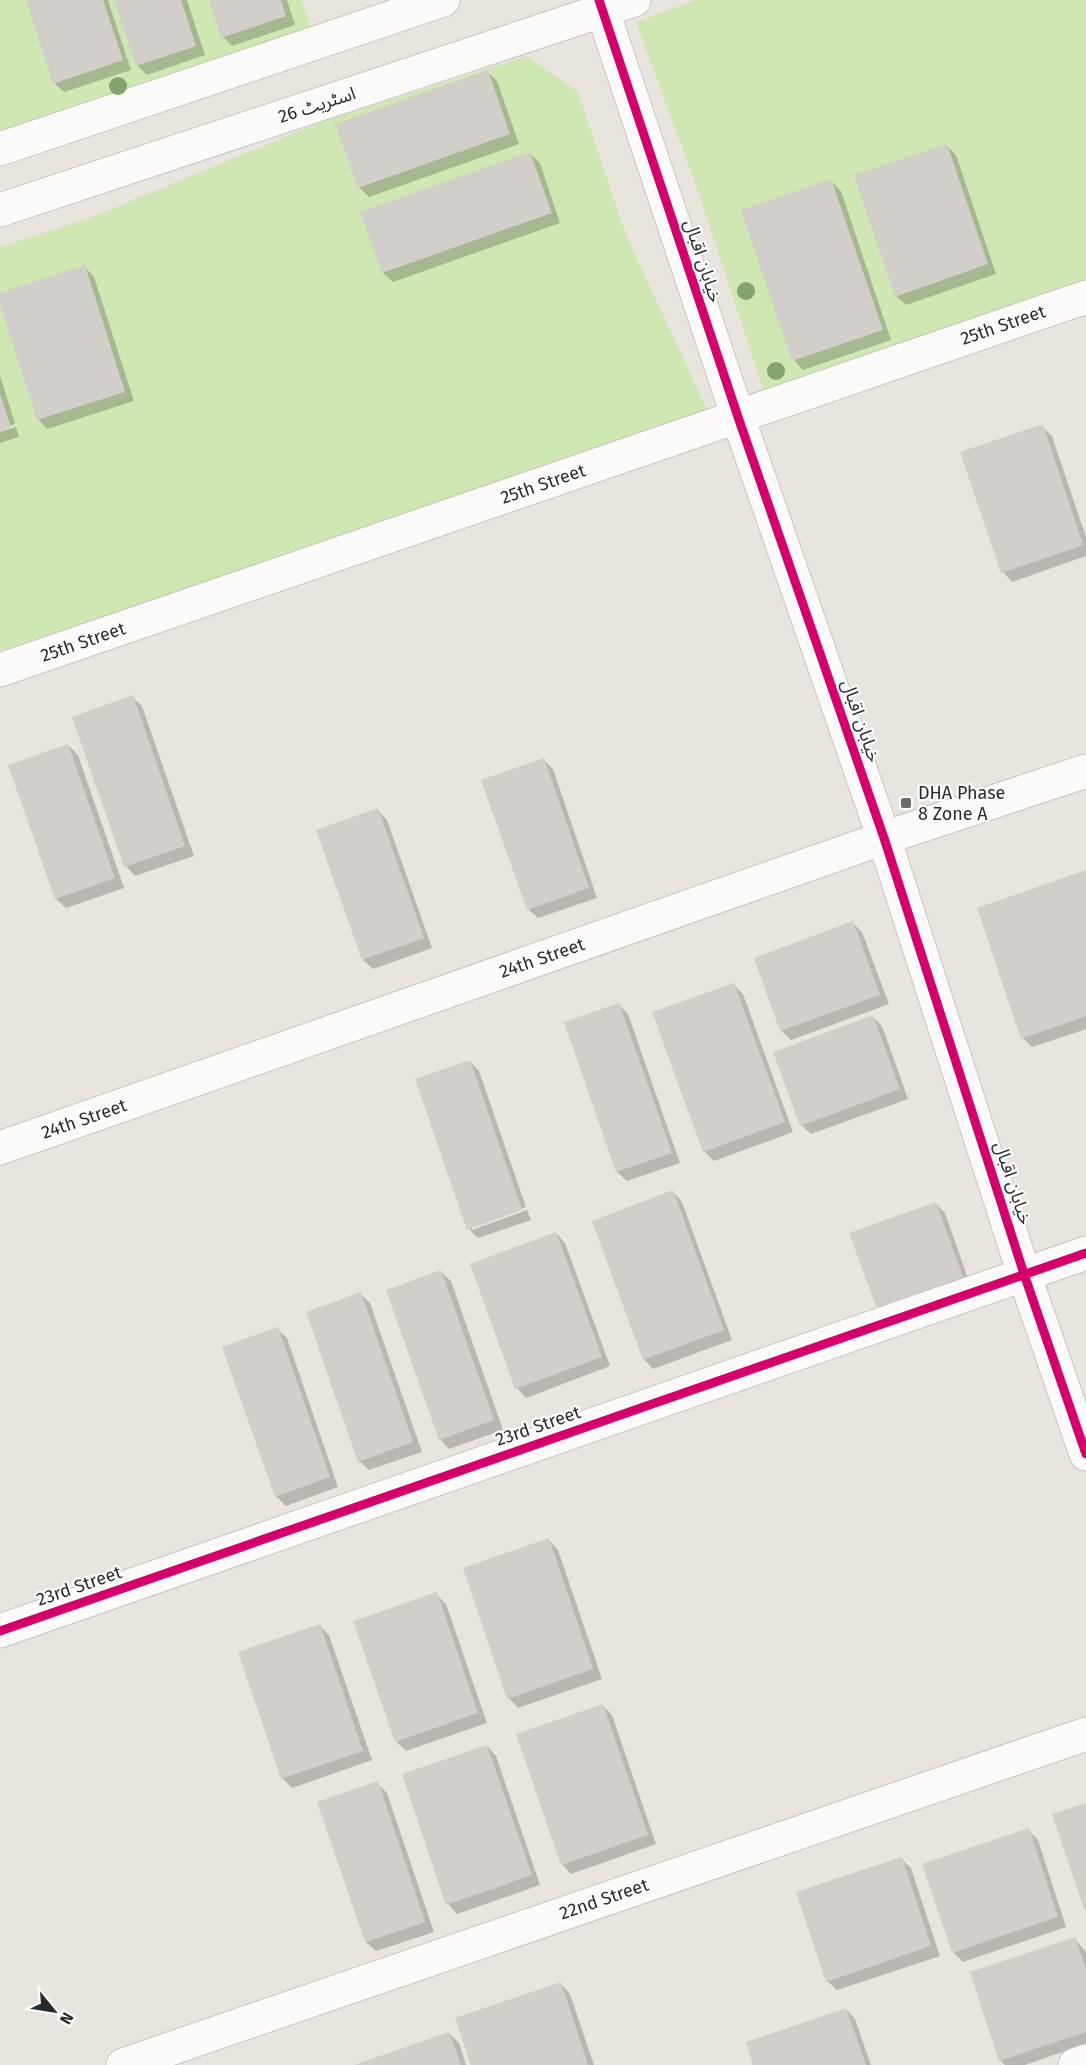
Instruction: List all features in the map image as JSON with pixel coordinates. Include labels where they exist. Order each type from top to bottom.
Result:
[{"type":"street","points":[[0,149],[442,0]]},
{"type":"street","name":"اسٹریٹ 26","points":[[0,210],[601,5],[634,0]]},
{"type":"street","name":"خیابان اقبال","points":[[601,5],[738,417],[884,838],[1024,1274],[1086,1454]]},
{"type":"street","name":"25th Street","points":[[0,670],[1086,297]]},
{"type":"street","name":"24th Street","points":[[0,1149],[884,838],[1086,771]]},
{"type":"street","name":"23rd Street","points":[[0,1631],[1086,1253]]},
{"type":"street","name":"22nd Street","points":[[123,2065],[1086,1734]]},
{"type":"street","points":[[1075,2065],[1086,2061]]},
{"type":"green space","points":[[0,0],[301,0],[314,34],[0,139]]},
{"type":"green space","points":[[696,0],[1086,0],[1086,282],[764,392],[699,194],[636,22]]},
{"type":"green space","points":[[527,56],[578,92],[626,235],[710,416],[0,651],[0,247],[90,218],[326,120]]},
{"type":"building","points":[[26,0],[103,0],[123,60],[53,84]]},
{"type":"building","points":[[114,0],[181,0],[196,46],[136,66]]},
{"type":"building","points":[[209,0],[281,0],[286,16],[221,38]]},
{"type":"building","points":[[488,70],[510,134],[358,188],[335,124]]},
{"type":"building","points":[[947,144],[988,264],[895,297],[854,175]]},
{"type":"building","points":[[530,152],[552,213],[382,273],[360,212]]},
{"type":"building","points":[[831,179],[883,330],[792,361],[741,210]]},
{"type":"building","points":[[85,265],[125,392],[37,420],[0,304],[0,293]]},
{"type":"building","points":[[0,394],[11,427],[0,431]]},
{"type":"building","points":[[1043,424],[1083,545],[1001,573],[960,452]]},
{"type":"building","points":[[133,695],[185,846],[124,867],[72,717]]},
{"type":"building","points":[[68,744],[115,878],[55,899],[8,765]]},
{"type":"building","points":[[544,758],[589,888],[527,910],[481,780]]},
{"type":"building","points":[[378,808],[424,938],[362,960],[316,830]]},
{"type":"building","points":[[1086,870],[1086,1016],[1021,1039],[977,908]]},
{"type":"building","points":[[853,921],[880,995],[780,1031],[754,958]]},
{"type":"building","points":[[734,983],[785,1122],[703,1152],[652,1012]]},
{"type":"building","points":[[619,1003],[672,1153],[616,1172],[564,1022]]},
{"type":"building","points":[[873,1015],[900,1089],[800,1126],[773,1052]]},
{"type":"building","points":[[470,1060],[522,1210],[467,1230],[415,1079]]},
{"type":"building","points":[[673,1190],[724,1330],[643,1360],[592,1221]]},
{"type":"building","points":[[936,1202],[963,1277],[877,1309],[849,1233]]},
{"type":"building","points":[[556,1232],[602,1357],[515,1389],[470,1264]]},
{"type":"building","points":[[441,1270],[494,1420],[439,1440],[386,1290]]},
{"type":"building","points":[[361,1292],[413,1442],[358,1462],[306,1312]]},
{"type":"building","points":[[278,1327],[330,1477],[275,1497],[222,1347]]},
{"type":"building","points":[[549,1538],[593,1669],[507,1699],[463,1568]]},
{"type":"building","points":[[437,1592],[478,1713],[395,1742],[353,1621]]},
{"type":"building","points":[[320,1624],[363,1751],[281,1779],[238,1652]]},
{"type":"building","points":[[603,1704],[648,1835],[561,1865],[516,1734]]},
{"type":"building","points":[[487,1745],[532,1875],[446,1905],[402,1774]]},
{"type":"building","points":[[378,1781],[425,1922],[365,1942],[317,1802]]},
{"type":"building","points":[[1086,1803],[1086,1909],[1084,1909],[1052,1814]]},
{"type":"building","points":[[1029,1828],[1058,1917],[952,1953],[922,1864]]},
{"type":"building","points":[[902,1857],[931,1946],[826,1982],[796,1892]]},
{"type":"building","points":[[1075,1937],[1086,1969],[1086,2032],[999,2061],[970,1972]]},
{"type":"building","points":[[561,1982],[588,2065],[471,2065],[455,2018]]},
{"type":"building","points":[[846,2008],[866,2065],[753,2065],[746,2042]]},
{"type":"building","points":[[449,2032],[461,2065],[354,2065]]},
{"type":"cycle path","points":[[599,0],[738,417],[884,838],[1024,1274],[1086,1454]]},
{"type":"cycle path","points":[[0,1631],[1086,1253]]},
{"type":"place","name":"DHA Phase 8 Zone A","points":[[906,803]]}]
